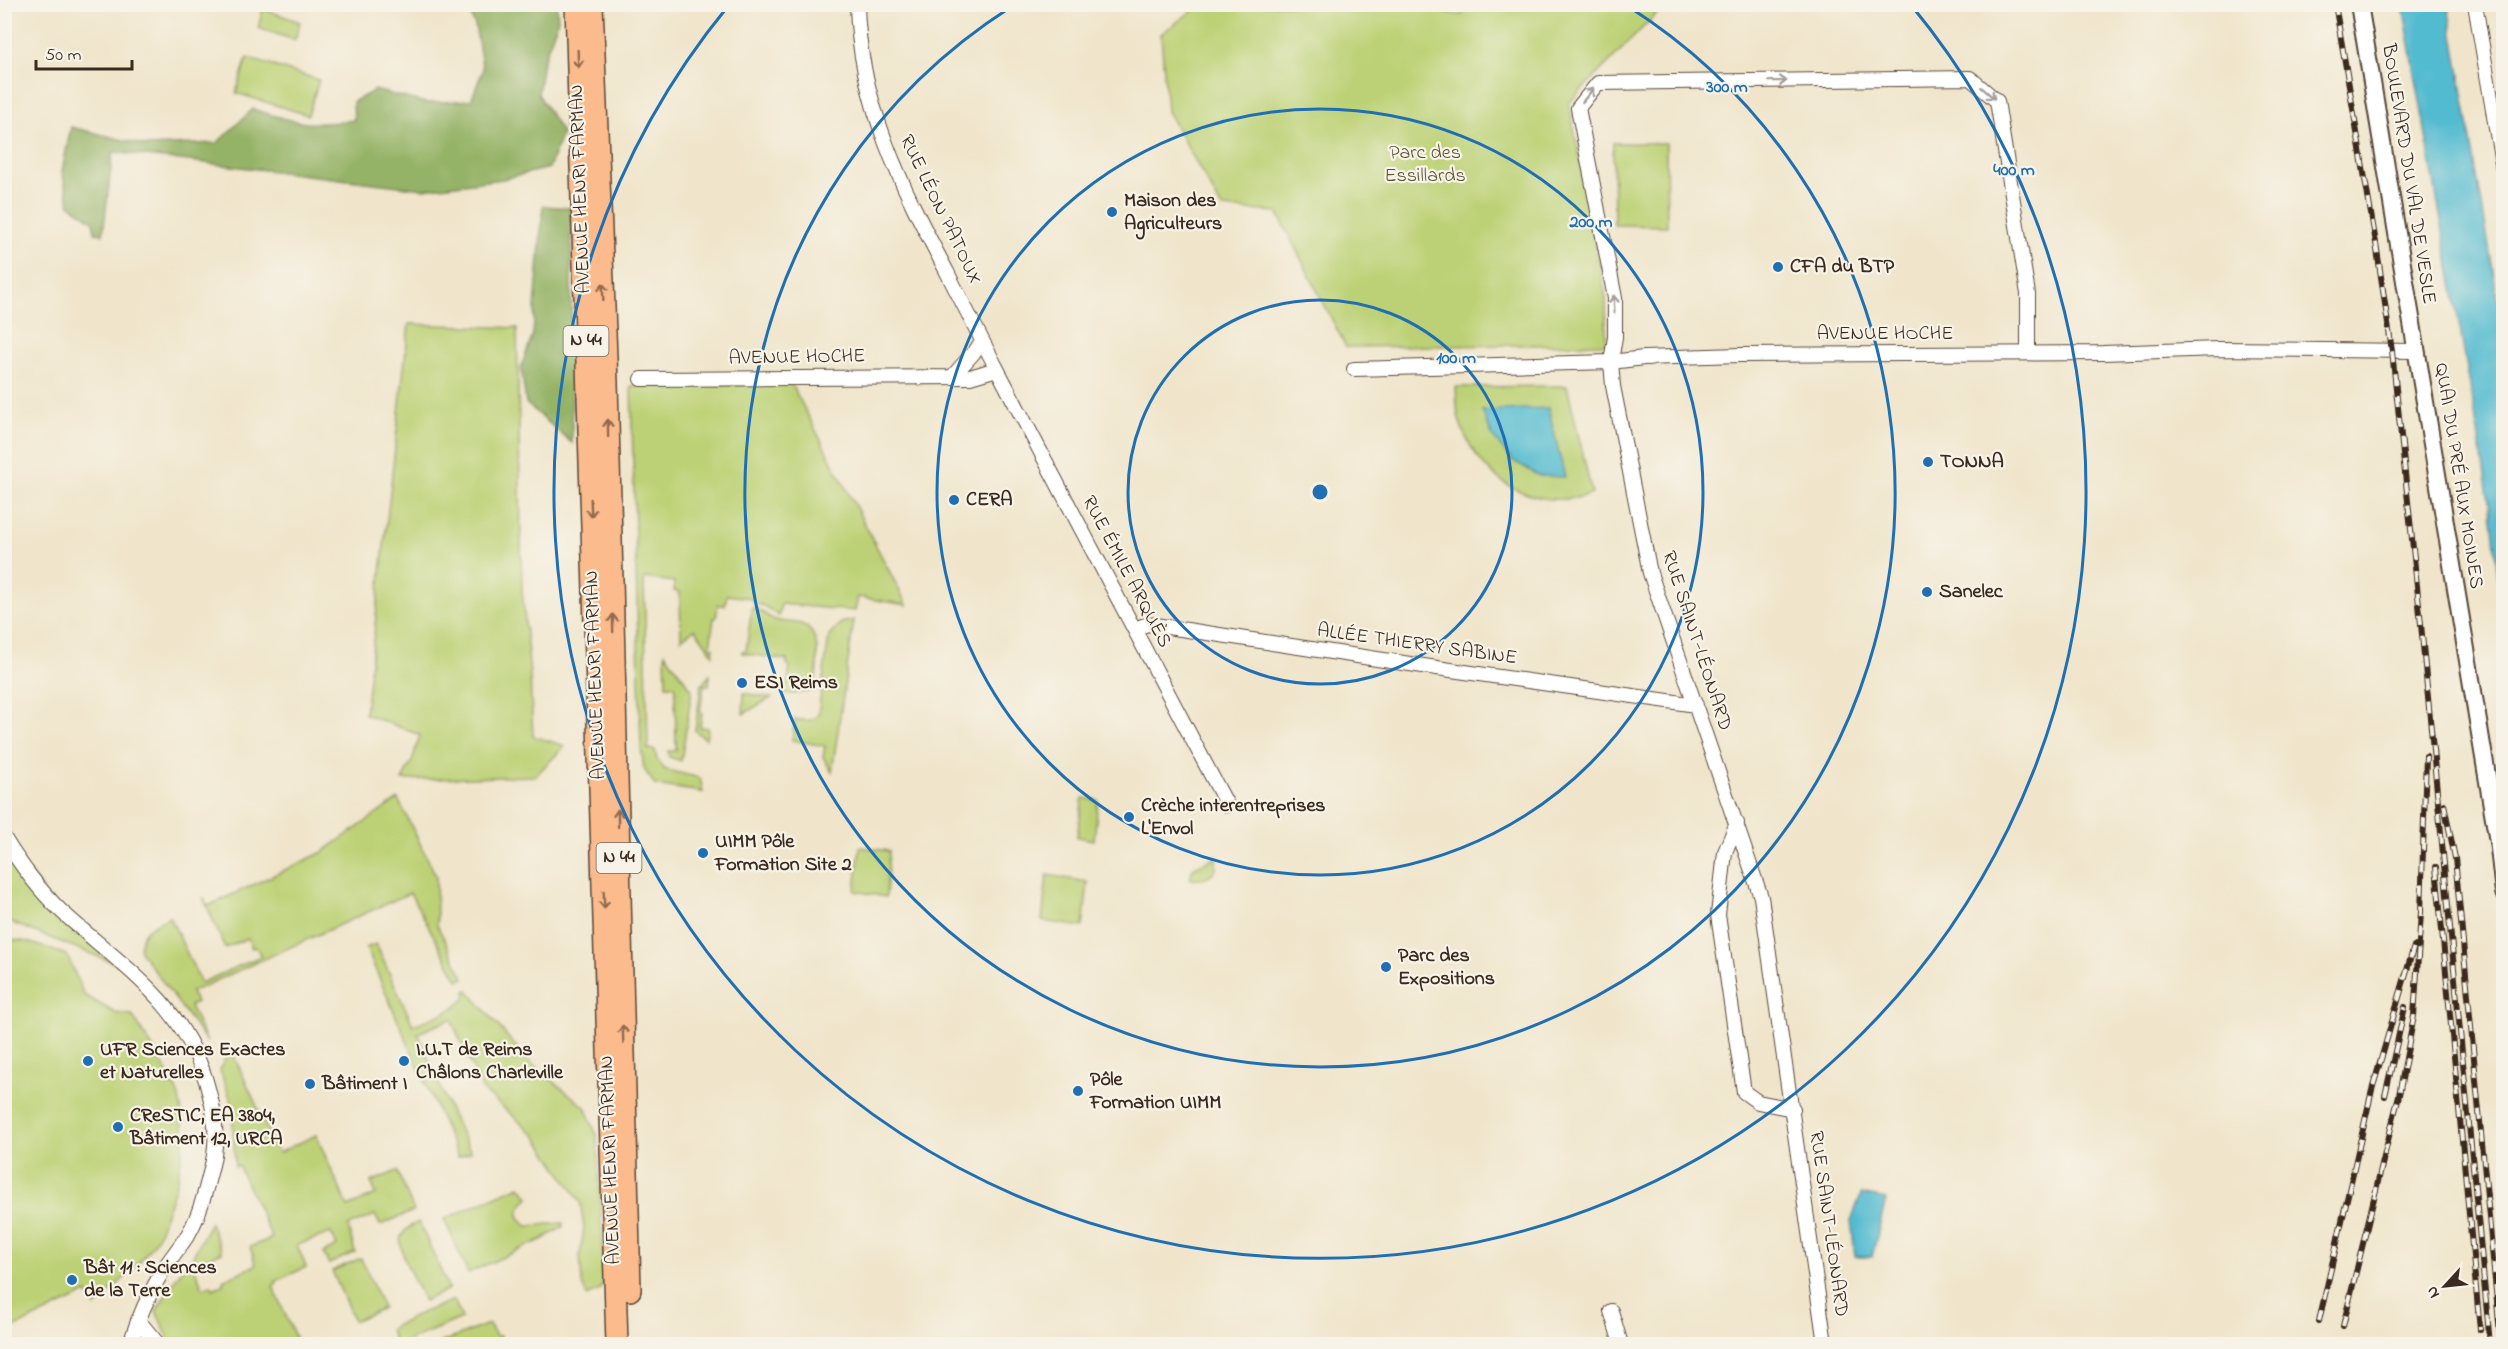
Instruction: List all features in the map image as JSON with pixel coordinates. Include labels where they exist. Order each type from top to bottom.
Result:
[{"type":"main road","name":"AVENUE HENRI FARMAN","points":[[576,4],[617,1344]]},
{"type":"main road","name":"AVENUE HENRI FARMAN","points":[[592,4],[607,372],[632,1344]]},
{"type":"street","name":"RUE LÉON PATOUX","points":[[857,4],[863,63],[889,155],[991,356]]},
{"type":"street","name":"BOULEVARD DU VAL DE VESLE","points":[[2359,4],[2416,351]]},
{"type":"street","points":[[2475,4],[2504,175]]},
{"type":"street","name":"RUE SAINT-LÉONARD","points":[[1825,1344],[1761,897],[1650,573],[1613,386],[1611,362],[1615,337],[1615,298],[1578,108],[1598,83],[1970,78],[1997,101],[2028,294],[2028,352]]},
{"type":"street","points":[[953,376],[983,342]]},
{"type":"street","name":"AVENUE HOCHE","points":[[1354,369],[1611,362],[1644,358],[1740,355],[2103,353],[2299,348],[2416,351]]},
{"type":"street","name":"QUAI DU PRÉ AUX MOINES","points":[[2416,351],[2499,848],[2504,893]]},
{"type":"street","name":"RUE ÉMILE ARQUÈS","points":[[991,356],[1227,805]]},
{"type":"street","name":"AVENUE HOCHE","points":[[641,379],[970,377],[997,369]]},
{"type":"street","name":"ALLÉE THIERRY SABINE","points":[[1134,629],[1148,624],[1696,705]]},
{"type":"street","name":"RUE SAINT-LÉONARD","points":[[1737,823],[1725,852],[1718,915],[1744,1092],[1758,1102],[1793,1109]]},
{"type":"street","points":[[4,838],[32,879],[60,909],[132,970],[160,1000],[193,1047],[205,1076],[215,1123],[214,1157],[207,1185],[190,1231],[164,1268],[138,1320],[130,1344]]},
{"type":"street","points":[[1611,1311],[1621,1344]]},
{"type":"street","points":[[138,1320],[158,1344]]},
{"type":"green space","name":"Parc des Essillards","points":[[1471,4],[1665,5],[1569,103],[1606,298],[1606,344],[1346,347],[1277,212],[1222,208],[1167,111],[1161,34],[1200,5],[1402,5],[1461,15]]},
{"type":"green space","points":[[465,5],[557,5],[558,21],[543,61],[538,94],[562,133],[549,168],[503,179],[424,189],[113,152],[103,234],[95,233],[93,221],[70,205],[62,171],[71,127],[147,146],[217,143],[253,109],[280,118],[325,123],[354,120],[353,102],[375,90],[426,103],[471,100],[483,70],[475,25]]},
{"type":"green space","points":[[263,9],[300,22],[295,40],[258,28]]},
{"type":"green space","points":[[247,58],[319,80],[308,115],[236,93]]},
{"type":"green space","points":[[1613,143],[1666,143],[1667,226],[1614,225]]},
{"type":"green space","points":[[543,206],[571,208],[572,443],[526,403],[521,367],[533,334]]},
{"type":"green space","points":[[409,324],[517,328],[522,590],[533,736],[565,746],[535,776],[402,780],[412,761],[420,735],[365,714]]},
{"type":"green space","points":[[791,383],[907,605],[858,597],[855,611],[781,604],[779,616],[764,606],[754,603],[750,598],[727,595],[725,605],[718,605],[716,618],[714,618],[710,646],[714,647],[713,654],[695,629],[681,639],[680,592],[674,591],[674,582],[644,578],[648,749],[655,750],[657,760],[664,769],[700,778],[703,792],[655,785],[644,769],[641,747],[631,386]]},
{"type":"green space","points":[[1567,386],[1592,494],[1570,499],[1548,499],[1510,486],[1493,474],[1479,459],[1467,440],[1458,415],[1456,387]]},
{"type":"green space","points":[[752,607],[776,620],[801,624],[809,629],[816,644],[817,653],[815,690],[792,694],[782,693],[783,687],[787,687],[790,666],[787,665],[787,660],[742,653],[746,651]]},
{"type":"green space","points":[[854,620],[832,772],[823,757],[825,746],[792,740],[795,719],[807,720],[818,715],[829,636],[841,623]]},
{"type":"green space","points":[[665,653],[692,690],[681,761],[669,757],[668,751],[676,751],[675,685],[666,685]]},
{"type":"green space","points":[[710,675],[709,685],[704,685],[700,712],[702,713],[700,727],[708,728],[706,739],[695,731],[701,685]]},
{"type":"green space","points":[[744,693],[771,698],[743,714]]},
{"type":"green space","points":[[1083,798],[1098,800],[1094,840],[1077,837]]},
{"type":"green space","points":[[398,799],[436,876],[437,925],[464,978],[458,980],[410,893],[191,992],[196,1002],[190,1006],[207,1042],[140,951],[144,933],[170,917],[201,983],[261,956],[256,947],[252,948],[248,938],[225,948],[203,897],[208,906],[321,853]]},
{"type":"green space","points":[[4,838],[46,895],[132,970],[5,920]]},
{"type":"green space","points":[[860,847],[889,851],[886,897],[855,891]]},
{"type":"green space","points":[[1216,857],[1216,869],[1210,875],[1198,880],[1190,879],[1193,868]]},
{"type":"green space","points":[[1047,875],[1088,882],[1083,927],[1042,921]]},
{"type":"green space","name":"UFR Sciences Exactes et Naturelles","points":[[5,939],[28,942],[67,955],[84,995],[115,1013],[132,1015],[165,1068],[171,1085],[175,1084],[180,1100],[183,1133],[177,1181],[161,1229],[150,1249],[135,1266],[95,1307],[87,1293],[5,1332]]},
{"type":"green space","points":[[376,944],[413,1025],[456,1006],[466,996],[465,991],[468,990],[527,1060],[585,1107],[597,1136],[604,1279],[600,1290],[587,1296],[582,1284],[580,1255],[584,1228],[580,1201],[536,1136],[482,1089],[451,1019],[418,1033],[452,1115],[471,1152],[458,1157],[366,948]]},
{"type":"green space","points":[[230,1047],[278,1153],[316,1135],[348,1207],[376,1194],[371,1182],[397,1171],[414,1211],[380,1225],[375,1215],[348,1226],[355,1252],[329,1264],[323,1253],[337,1246],[331,1233],[297,1245],[306,1267],[276,1281],[277,1283],[273,1286],[298,1344],[171,1344],[156,1311],[178,1275],[191,1260],[210,1223],[222,1252],[193,1265],[203,1288],[211,1285],[213,1289],[224,1284],[223,1280],[256,1265],[250,1247],[272,1238],[238,1165],[235,1167],[232,1103],[220,1070]]},
{"type":"green space","points":[[520,1186],[529,1197],[519,1212],[520,1218],[527,1226],[563,1223],[563,1227],[543,1239],[468,1273],[444,1219]]},
{"type":"green space","points":[[419,1222],[449,1289],[424,1301],[405,1260],[401,1243],[404,1232]]},
{"type":"green space","points":[[361,1258],[383,1308],[354,1321],[332,1271]]},
{"type":"green space","points":[[454,1300],[462,1318],[400,1344],[395,1344],[390,1329]]},
{"type":"green space","points":[[489,1324],[496,1336],[500,1336],[501,1344],[437,1344]]},
{"type":"water","points":[[2403,5],[2448,5],[2503,329],[2503,626],[2493,527],[2476,420]]},
{"type":"water","points":[[1548,408],[1565,477],[1539,476],[1512,460],[1493,437],[1482,411]]},
{"type":"water","points":[[1861,1194],[1886,1199],[1872,1257],[1855,1257],[1851,1221]]},
{"type":"railway","points":[[2335,4],[2392,351],[2420,614],[2490,1344]]},
{"type":"railway","points":[[2343,1326],[2399,1095],[2414,1016],[2421,913],[2426,756]]},
{"type":"railway","points":[[2444,804],[2455,858],[2501,1344]]},
{"type":"railway","points":[[2436,867],[2480,1330]]},
{"type":"railway","points":[[2319,1321],[2372,1090],[2414,946]]},
{"type":"railway","points":[[2385,1096],[2405,1007]]},
{"type":"place","name":"Maison des Agriculteurs","points":[[1112,212]]},
{"type":"place","name":"CFA du BTP","points":[[1778,267]]},
{"type":"place","name":"TONNA","points":[[1928,462]]},
{"type":"place","name":"CERA","points":[[954,500]]},
{"type":"place","name":"Sanelec","points":[[1927,592]]},
{"type":"place","name":"ESI Reims","points":[[742,683]]},
{"type":"place","name":"Crèche interentreprises L'Envol","points":[[1129,817]]},
{"type":"place","name":"UIMM Pôle Formation Site 2","points":[[703,853]]},
{"type":"place","name":"Parc des Expositions","points":[[1386,967]]},
{"type":"place","name":"UFR Sciences Exactes et Naturelles","points":[[88,1061]]},
{"type":"place","name":"I.U.T de Reims Châlons Charleville","points":[[404,1061]]},
{"type":"place","name":"Bâtiment I","points":[[310,1084]]},
{"type":"place","name":"Pôle Formation UIMM","points":[[1078,1091]]},
{"type":"place","name":"CReSTIC, EA 3804, Bâtiment 12, URCA","points":[[118,1127]]},
{"type":"place","name":"Bât 11 : Sciences de la Terre","points":[[72,1280]]}]
